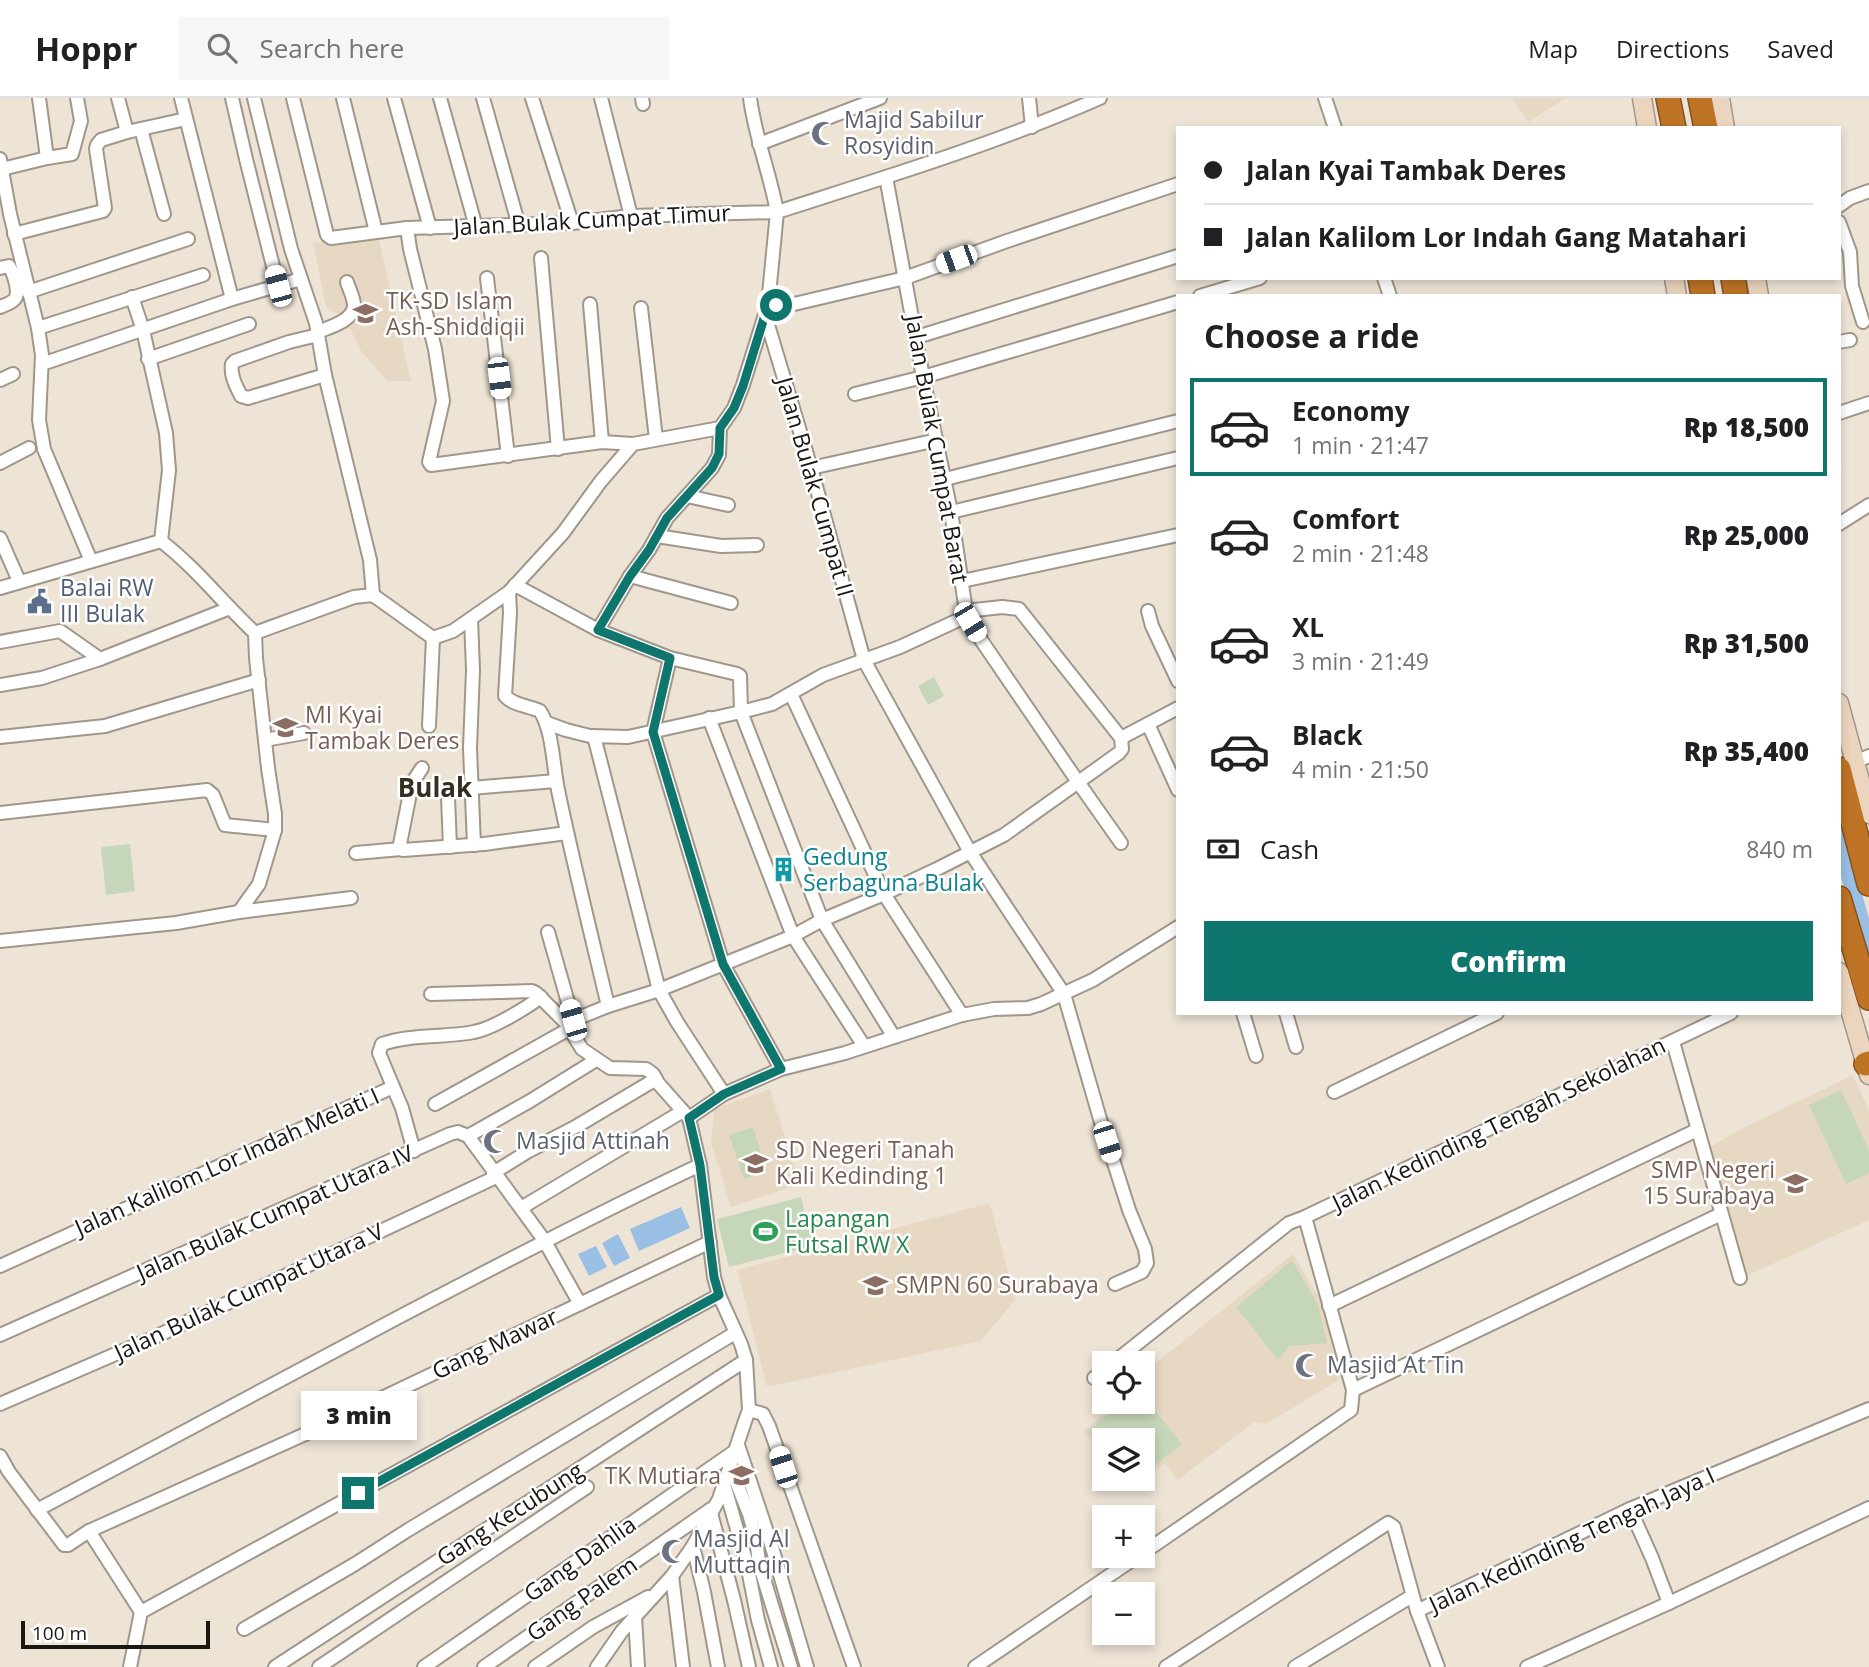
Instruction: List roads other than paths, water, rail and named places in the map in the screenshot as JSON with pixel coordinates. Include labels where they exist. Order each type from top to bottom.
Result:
[{"type":"highway","points":[[1668,98],[1674,126]]},
{"type":"highway","points":[[1700,98],[1706,126]]},
{"type":"highway","points":[[1855,763],[1869,884]]},
{"type":"highway","points":[[1841,905],[1869,998]]},
{"type":"main road","points":[[1642,98],[1647,126]]},
{"type":"main road","points":[[1720,98],[1725,126]]},
{"type":"main road","points":[[1841,710],[1869,814]]},
{"type":"main road","points":[[1841,979],[1868,1068]]},
{"type":"street","points":[[39,98],[47,158]]},
{"type":"street","points":[[77,98],[81,121],[73,152],[1,164],[4,207],[14,234],[38,328],[42,355],[39,420],[44,449],[91,561]]},
{"type":"street","points":[[118,98],[127,132]]},
{"type":"street","points":[[181,98],[232,299]]},
{"type":"street","points":[[232,98],[278,286]]},
{"type":"street","points":[[254,98],[290,249],[317,330],[325,375],[370,560],[373,594]]},
{"type":"street","name":"Jalan Bulak Cumpat Timur","points":[[293,98],[327,235],[331,238],[407,228],[519,226],[631,216],[777,212],[1032,127],[1100,98]]},
{"type":"street","points":[[343,98],[376,232]]},
{"type":"street","points":[[394,98],[430,229]]},
{"type":"street","points":[[440,98],[476,227]]},
{"type":"street","points":[[483,98],[519,226]]},
{"type":"street","points":[[532,98],[572,223]]},
{"type":"street","points":[[601,98],[631,216]]},
{"type":"street","points":[[598,630],[667,518],[716,462],[720,428],[734,408],[743,386],[767,310],[777,212],[750,98]]},
{"type":"street","points":[[759,144],[880,98]]},
{"type":"street","points":[[1029,98],[1032,127]]},
{"type":"street","points":[[1325,98],[1334,126]]},
{"type":"street","points":[[14,234],[103,211],[105,208],[97,145],[101,140],[186,119]]},
{"type":"street","points":[[141,129],[164,214]]},
{"type":"street","name":"Jalan Bulak Cumpat Barat","points":[[886,177],[945,479],[967,613],[977,634],[1077,782],[1122,843]]},
{"type":"street","points":[[767,310],[905,278],[1176,185]]},
{"type":"street","points":[[1841,205],[1869,191]]},
{"type":"street","points":[[1841,227],[1850,252],[1852,286],[1863,322]]},
{"type":"street","points":[[407,228],[435,349],[443,401],[429,463],[433,466],[602,442],[632,444],[720,428]]},
{"type":"street","points":[[28,292],[187,239]]},
{"type":"street","points":[[917,337],[1176,257]]},
{"type":"street","points":[[541,258],[558,449]]},
{"type":"street","points":[[0,268],[9,266],[12,270],[17,293],[16,298],[6,304]]},
{"type":"street","points":[[38,328],[203,275]]},
{"type":"street","points":[[487,278],[508,456]]},
{"type":"street","points":[[42,364],[232,299],[301,279]]},
{"type":"street","points":[[1207,294],[1253,280]]},
{"type":"street","points":[[325,375],[248,398],[241,396],[234,383],[231,367],[235,361],[346,319],[353,311],[354,304],[347,282]]},
{"type":"street","points":[[132,298],[143,330],[166,433],[169,470],[161,541]]},
{"type":"street","points":[[855,394],[923,377],[1176,303]]},
{"type":"street","points":[[590,304],[602,442]]},
{"type":"street","points":[[641,308],[656,439]]},
{"type":"street","name":"Jalan Bulak Cumpat II","points":[[767,310],[864,660],[970,852],[1064,994],[1129,1210],[1146,1249],[1147,1263],[1142,1272],[1115,1283]]},
{"type":"street","points":[[148,359],[249,324]]},
{"type":"street","points":[[0,380],[13,374]]},
{"type":"street","points":[[1841,412],[1869,404]]},
{"type":"street","points":[[945,479],[1176,421]]},
{"type":"street","points":[[811,468],[937,440]]},
{"type":"street","points":[[433,638],[453,631],[512,589],[563,533],[632,444]]},
{"type":"street","points":[[0,463],[29,449]]},
{"type":"street","points":[[951,512],[1176,458]]},
{"type":"street","points":[[687,496],[728,505]]},
{"type":"street","points":[[1841,523],[1869,505]]},
{"type":"street","points":[[962,581],[1176,535]]},
{"type":"street","points":[[657,536],[721,546],[757,545]]},
{"type":"street","points":[[0,538],[19,581]]},
{"type":"street","points":[[0,588],[161,541]]},
{"type":"street","points":[[161,541],[185,560],[255,633],[275,830],[259,884],[239,912]]},
{"type":"street","points":[[630,576],[731,603]]},
{"type":"street","points":[[512,589],[598,630],[670,658],[739,674],[741,712],[822,920],[894,1037]]},
{"type":"street","points":[[512,589],[505,696],[515,703],[540,711],[547,723],[567,833],[608,1006]]},
{"type":"street","points":[[255,633],[354,597],[373,594],[433,638]]},
{"type":"street","points":[[435,1104],[569,1024],[608,1006],[659,989],[793,936],[1004,835],[1122,749],[1121,738],[1019,609],[1002,607],[967,613],[900,647],[823,675],[772,704],[741,712],[628,737],[594,736],[547,723]]},
{"type":"street","points":[[0,685],[42,678],[100,659],[230,608]]},
{"type":"street","points":[[1148,611],[1152,626],[1176,677]]},
{"type":"street","points":[[471,619],[473,670],[470,748],[474,845]]},
{"type":"street","points":[[0,642],[61,631],[100,659]]},
{"type":"street","points":[[429,726],[433,638]]},
{"type":"street","points":[[670,658],[653,732],[723,964],[781,1069]]},
{"type":"street","points":[[0,737],[105,726],[259,680]]},
{"type":"street","points":[[791,694],[884,894],[962,1015]]},
{"type":"street","points":[[1121,738],[1176,709]]},
{"type":"street","points":[[709,718],[793,936],[864,1046]]},
{"type":"street","points":[[1148,724],[1176,786]]},
{"type":"street","points":[[265,740],[304,733]]},
{"type":"street","points":[[594,736],[659,989],[724,1094]]},
{"type":"street","points":[[401,849],[412,783],[422,768]]},
{"type":"street","points":[[471,789],[556,781]]},
{"type":"street","points":[[0,813],[207,790],[213,795],[225,825],[275,830]]},
{"type":"street","points":[[448,797],[450,847]]},
{"type":"street","points":[[356,853],[474,845],[567,833]]},
{"type":"street","points":[[0,941],[176,923],[351,898]]},
{"type":"street","points":[[521,1208],[724,1094],[781,1069],[962,1015],[994,1009],[1028,1008],[1093,979],[1176,928]]},
{"type":"street","points":[[548,932],[569,1024],[582,1049],[610,1068],[646,1069],[686,1115],[700,1165],[714,1277],[746,1360],[749,1410],[713,1510],[672,1576],[622,1631],[597,1667]]},
{"type":"street","points":[[431,994],[532,992],[541,997],[569,1024]]},
{"type":"street","points":[[393,1087],[379,1053],[382,1044],[412,1038],[476,1032],[528,1007],[541,997]]},
{"type":"street","points":[[1244,1015],[1256,1056]]},
{"type":"street","points":[[1287,1015],[1296,1047]]},
{"type":"street","points":[[1334,1092],[1493,1015]]},
{"type":"street","name":"Jalan Kedinding Tengah Sekolahan","points":[[1127,1351],[1289,1223],[1727,1015]]},
{"type":"street","points":[[1673,1042],[1740,1278]]},
{"type":"street","points":[[580,1304],[544,1240],[468,1136],[596,1060]]},
{"type":"street","name":"Jalan Bulak Cumpat Utara V","points":[[0,1404],[168,1331],[495,1175],[527,1152],[656,1079]]},
{"type":"street","name":"Jalan Kalilom Lor Indah Melati I","points":[[0,1266],[393,1087],[414,1151]]},
{"type":"street","points":[[1328,1306],[1697,1130]]},
{"type":"street","name":"Jalan Bulak Cumpat Utara IV","points":[[0,1335],[450,1134],[458,1132],[468,1136]]},
{"type":"street","points":[[0,1456],[37,1510],[544,1240],[700,1165]]},
{"type":"street","points":[[1353,1390],[1721,1214]]},
{"type":"street","points":[[1155,1545],[1353,1407],[1353,1390],[1305,1217]]},
{"type":"street","name":"Gang Mawar","points":[[37,1510],[64,1545],[68,1545],[89,1531],[321,1427],[710,1242]]},
{"type":"street","points":[[141,1612],[719,1295]]},
{"type":"street","points":[[244,1629],[736,1333]]},
{"type":"street","name":"Gang Kecubung","points":[[275,1667],[746,1360]]},
{"type":"street","name":"Jalan Kedinding Tengah Jaya I","points":[[1295,1667],[1412,1595],[1418,1611],[1630,1509],[1869,1409]]},
{"type":"street","points":[[749,1410],[763,1414],[769,1426],[854,1667]]},
{"type":"street","points":[[736,1448],[771,1544],[807,1667]]},
{"type":"street","name":"Gang Dahlia","points":[[424,1667],[736,1448]]},
{"type":"street","points":[[730,1466],[756,1539],[759,1563],[791,1667]]},
{"type":"street","points":[[724,1484],[747,1564],[771,1667]]},
{"type":"street","points":[[319,1667],[587,1488]]},
{"type":"street","points":[[1527,1667],[1869,1508]]},
{"type":"street","points":[[1630,1509],[1669,1603]]},
{"type":"street","points":[[713,1510],[750,1667]]},
{"type":"street","name":"Gang Palem","points":[[484,1667],[713,1510]]},
{"type":"street","points":[[1166,1667],[1388,1523],[1394,1527],[1412,1595]]},
{"type":"street","points":[[89,1531],[141,1612],[130,1667]]},
{"type":"street","points":[[693,1545],[718,1667]]},
{"type":"street","points":[[975,1667],[1120,1568]]},
{"type":"street","points":[[672,1576],[683,1667]]},
{"type":"street","points":[[535,1667],[593,1627],[658,1591]]},
{"type":"street","points":[[1418,1611],[1438,1667]]},
{"type":"street","points":[[635,1618],[638,1667]]},
{"type":"water","points":[[1841,821],[1869,918],[1869,972],[1841,877]]},
{"type":"water","points":[[681,1207],[690,1228],[639,1251],[630,1229]]},
{"type":"water","points":[[618,1234],[630,1258],[614,1266],[602,1243]]},
{"type":"water","points":[[596,1246],[607,1267],[589,1276],[578,1254]]},
{"type":"place","name":"Majid Sabilur Rosyidin","points":[[824,133]]},
{"type":"place","name":"TK-SD Islam Ash-Shiddiqii","points":[[366,314]]},
{"type":"place","name":"Balai RW III Bulak","points":[[40,601]]},
{"type":"place","name":"MI Kyai Tambak Deres","points":[[285,728]]},
{"type":"place","name":"Gedung Serbaguna Bulak","points":[[783,870]]},
{"type":"place","name":"Masjid Attinah","points":[[496,1141]]},
{"type":"place","name":"SD Negeri Tanah Kali Kedinding 1","points":[[756,1163]]},
{"type":"place","name":"SMP Negeri 15 Surabaya","points":[[1795,1183]]},
{"type":"place","name":"Lapangan Futsal RW X","points":[[765,1232]]},
{"type":"place","name":"SMPN 60 Surabaya","points":[[876,1285]]},
{"type":"place","name":"Masjid At Tin","points":[[1307,1365]]},
{"type":"place","name":"TK Mutiara","points":[[741,1476]]},
{"type":"place","name":"Masjid Al Muttaqin","points":[[673,1552]]},
{"type":"district","name":"Bulak","points":[[435,788]]}]
